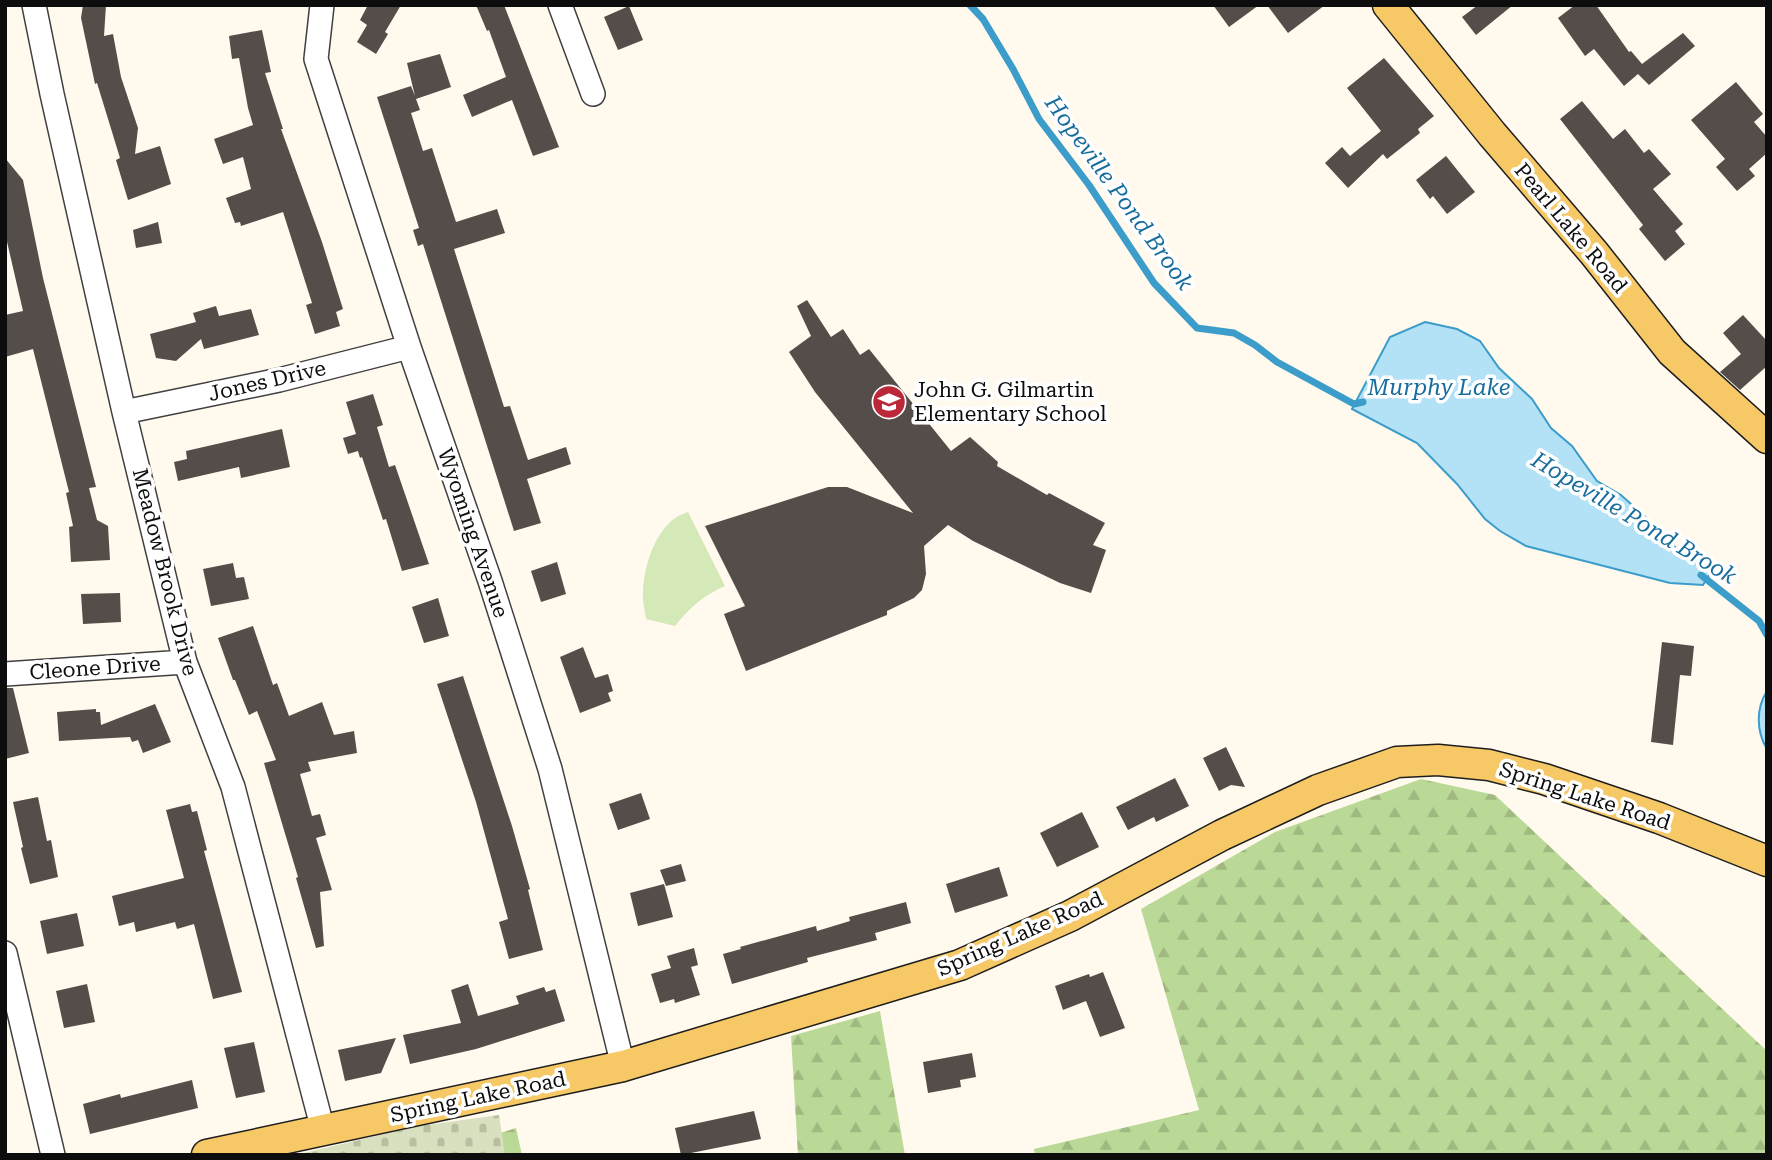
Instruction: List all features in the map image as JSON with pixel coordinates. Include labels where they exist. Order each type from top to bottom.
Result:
[{"type":"main road","name":"Pearl Lake Road","points":[[1388,5],[1492,134],[1594,253],[1672,352],[1767,438]]},
{"type":"main road","name":"Spring Lake Road","points":[[206,1155],[622,1066],[960,965],[1070,916],[1222,835],[1318,790],[1396,762],[1438,760],[1489,765],[1544,779],[1659,818],[1767,861]]},
{"type":"street","name":"Meadow Brook Drive","points":[[34,5],[124,412],[185,662],[233,787],[323,1130]]},
{"type":"street","name":"Wyoming Avenue","points":[[322,5],[316,59],[550,769],[622,1066]]},
{"type":"street","points":[[560,5],[593,94]]},
{"type":"street","name":"Jones Drive","points":[[124,412],[279,380],[409,347]]},
{"type":"street","name":"Cleone Drive","points":[[5,674],[185,662]]},
{"type":"street","points":[[5,953],[53,1155]]},
{"type":"green space","points":[[688,512],[725,586],[697,603],[675,626],[646,619],[643,591],[650,556],[668,524]]},
{"type":"green space","points":[[1421,779],[1495,795],[1767,1051],[1767,1155],[1035,1155],[1034,1149],[1199,1110],[1141,909],[1275,832]]},
{"type":"green space","points":[[880,1011],[905,1155],[798,1155],[791,1036]]},
{"type":"green space","points":[[499,1115],[505,1155],[295,1155],[419,1126]]},
{"type":"green space","points":[[516,1128],[522,1155],[486,1155],[482,1139]]},
{"type":"water","name":"Murphy Lake","points":[[1425,322],[1457,329],[1480,341],[1499,368],[1532,399],[1551,428],[1572,446],[1597,481],[1621,495],[1676,548],[1711,572],[1703,585],[1670,583],[1526,546],[1485,519],[1457,484],[1417,443],[1352,409],[1390,337]]},
{"type":"water","points":[[1767,691],[1767,749],[1759,720]]},
{"type":"building","points":[[83,5],[106,5],[104,36],[113,34],[121,77],[138,128],[135,154],[160,146],[171,184],[128,200],[116,160],[120,158],[97,83],[95,84],[81,18]]},
{"type":"building","points":[[368,5],[401,5],[376,54],[357,42],[367,25],[360,20]]},
{"type":"building","points":[[476,5],[504,5],[559,147],[533,156],[512,100],[472,117],[463,95],[506,77],[489,30],[487,31]]},
{"type":"building","points":[[1213,5],[1259,5],[1229,27]]},
{"type":"building","points":[[1267,5],[1325,5],[1288,33]]},
{"type":"building","points":[[1478,5],[1513,5],[1476,35],[1462,17]]},
{"type":"building","points":[[1575,5],[1596,5],[1629,52],[1642,64],[1683,33],[1695,46],[1649,85],[1638,74],[1624,86],[1594,49],[1585,56],[1558,18]]},
{"type":"building","points":[[629,6],[643,40],[618,50],[604,17]]},
{"type":"building","points":[[262,30],[271,72],[265,73],[281,129],[343,309],[336,312],[340,326],[315,334],[306,305],[312,303],[283,212],[241,226],[240,222],[235,223],[226,198],[251,189],[243,157],[223,164],[214,139],[253,125],[239,58],[232,59],[229,36]]},
{"type":"building","points":[[440,54],[451,87],[416,99],[420,110],[411,113],[423,151],[432,148],[456,222],[497,209],[505,233],[454,249],[504,407],[510,406],[528,460],[566,447],[571,464],[527,479],[541,523],[514,531],[423,244],[418,246],[413,230],[419,228],[377,97],[411,86],[415,96],[407,63]]},
{"type":"building","points":[[1384,58],[1434,116],[1418,129],[1420,133],[1387,159],[1383,154],[1348,188],[1325,163],[1342,147],[1350,156],[1381,131],[1347,88]]},
{"type":"building","points":[[1736,82],[1763,114],[1754,122],[1767,137],[1767,153],[1749,169],[1755,176],[1737,191],[1716,167],[1725,159],[1691,120]]},
{"type":"building","points":[[1582,101],[1613,139],[1625,129],[1644,153],[1649,149],[1671,174],[1653,189],[1683,224],[1675,231],[1685,244],[1665,261],[1639,229],[1643,225],[1560,119]]},
{"type":"building","points":[[1446,156],[1475,192],[1447,214],[1433,196],[1430,199],[1416,180]]},
{"type":"building","points":[[5,158],[23,180],[43,278],[96,487],[89,488],[97,520],[108,526],[110,560],[71,562],[69,527],[73,526],[66,493],[69,492],[33,349],[5,357],[5,315],[23,311],[5,233]]},
{"type":"building","points":[[158,222],[162,243],[136,248],[133,230]]},
{"type":"building","points":[[807,300],[831,337],[843,329],[860,355],[869,349],[951,451],[970,437],[998,462],[997,466],[1047,495],[1049,493],[1105,523],[1093,545],[1106,550],[1091,593],[1060,583],[973,541],[948,525],[924,546],[926,574],[922,590],[914,598],[887,611],[887,615],[746,671],[724,614],[745,606],[705,526],[828,487],[847,487],[913,513],[815,392],[789,352],[811,336],[797,306]]},
{"type":"building","points":[[216,306],[219,316],[251,309],[259,335],[204,349],[201,339],[176,361],[156,358],[150,334],[196,322],[193,313]]},
{"type":"building","points":[[1743,315],[1767,341],[1767,366],[1740,390],[1720,372],[1741,354],[1723,333]]},
{"type":"building","points":[[373,394],[383,425],[377,427],[389,467],[395,465],[429,564],[402,571],[386,519],[383,520],[362,457],[360,458],[358,451],[348,454],[343,438],[356,434],[346,402]]},
{"type":"building","points":[[282,429],[290,467],[241,478],[239,467],[178,481],[174,462],[187,459],[186,451]]},
{"type":"building","points":[[557,562],[566,594],[541,602],[531,571]]},
{"type":"building","points":[[233,563],[236,578],[244,577],[249,599],[211,606],[203,569]]},
{"type":"building","points":[[120,593],[121,622],[83,624],[81,594]]},
{"type":"building","points":[[438,598],[449,636],[424,643],[412,607]]},
{"type":"building","points":[[253,626],[273,685],[277,683],[289,716],[322,702],[334,735],[354,731],[357,753],[308,762],[311,771],[300,774],[312,816],[320,814],[326,835],[316,838],[332,890],[320,892],[324,946],[316,948],[264,763],[276,760],[257,711],[249,715],[218,638]]},
{"type":"building","points":[[1662,642],[1694,646],[1691,676],[1680,675],[1673,745],[1651,742]]},
{"type":"building","points":[[583,647],[595,678],[608,674],[613,691],[608,693],[611,701],[580,713],[560,657]]},
{"type":"building","points":[[463,676],[512,826],[530,889],[528,890],[543,950],[509,959],[499,922],[508,919],[476,802],[437,684]]},
{"type":"building","points":[[5,688],[13,688],[29,753],[5,759]]},
{"type":"building","points":[[155,704],[171,742],[143,753],[138,740],[132,742],[130,737],[59,741],[57,712],[96,709],[96,712],[100,712],[101,725]]},
{"type":"building","points":[[1226,747],[1245,787],[1231,785],[1219,791],[1203,758]]},
{"type":"building","points":[[1175,778],[1189,806],[1156,822],[1154,817],[1128,830],[1116,807]]},
{"type":"building","points":[[641,793],[650,819],[618,830],[609,804]]},
{"type":"building","points":[[38,797],[47,841],[51,840],[58,877],[30,884],[13,802]]},
{"type":"building","points":[[190,804],[192,812],[197,811],[207,850],[204,851],[242,992],[213,999],[194,924],[177,929],[175,922],[136,932],[134,922],[119,926],[112,896],[184,878],[166,810]]},
{"type":"building","points":[[1082,812],[1099,847],[1057,867],[1040,833]]},
{"type":"building","points":[[681,864],[686,881],[666,886],[660,870]]},
{"type":"building","points":[[999,867],[1008,896],[955,913],[946,884]]},
{"type":"building","points":[[664,884],[673,917],[638,926],[630,893]]},
{"type":"building","points":[[906,902],[911,923],[875,933],[877,940],[807,958],[808,962],[732,984],[723,954],[816,926],[817,931],[850,921],[849,917]]},
{"type":"building","points":[[77,913],[84,946],[47,954],[40,921]]},
{"type":"building","points":[[694,948],[698,965],[691,967],[700,995],[675,1003],[674,999],[660,1003],[651,974],[671,968],[667,956]]},
{"type":"building","points":[[1103,972],[1125,1028],[1100,1037],[1086,1001],[1063,1010],[1055,986]]},
{"type":"building","points":[[87,984],[95,1022],[64,1028],[56,991]]},
{"type":"building","points":[[468,984],[478,1016],[519,1004],[516,996],[544,987],[546,992],[555,989],[565,1021],[476,1049],[410,1064],[403,1035],[461,1023],[451,990]]},
{"type":"building","points":[[396,1038],[381,1073],[345,1081],[338,1050]]},
{"type":"building","points":[[254,1042],[265,1092],[236,1098],[224,1048]]},
{"type":"building","points":[[972,1053],[976,1077],[960,1080],[961,1087],[928,1093],[923,1062]]},
{"type":"building","points":[[192,1080],[198,1108],[90,1134],[83,1104],[120,1094],[121,1098]]},
{"type":"building","points":[[754,1111],[761,1139],[681,1155],[675,1128]]},
{"type":"waterway","name":"Hopeville Pond Brook","points":[[970,5],[983,19],[1039,119],[1089,185],[1154,283],[1197,328],[1234,333],[1277,362],[1354,404],[1363,402]]},
{"type":"waterway","name":"Hopeville Pond Brook","points":[[1701,575],[1759,621],[1767,635]]},
{"type":"place","name":"John G. Gilmartin Elementary School","points":[[889,402]]}]
